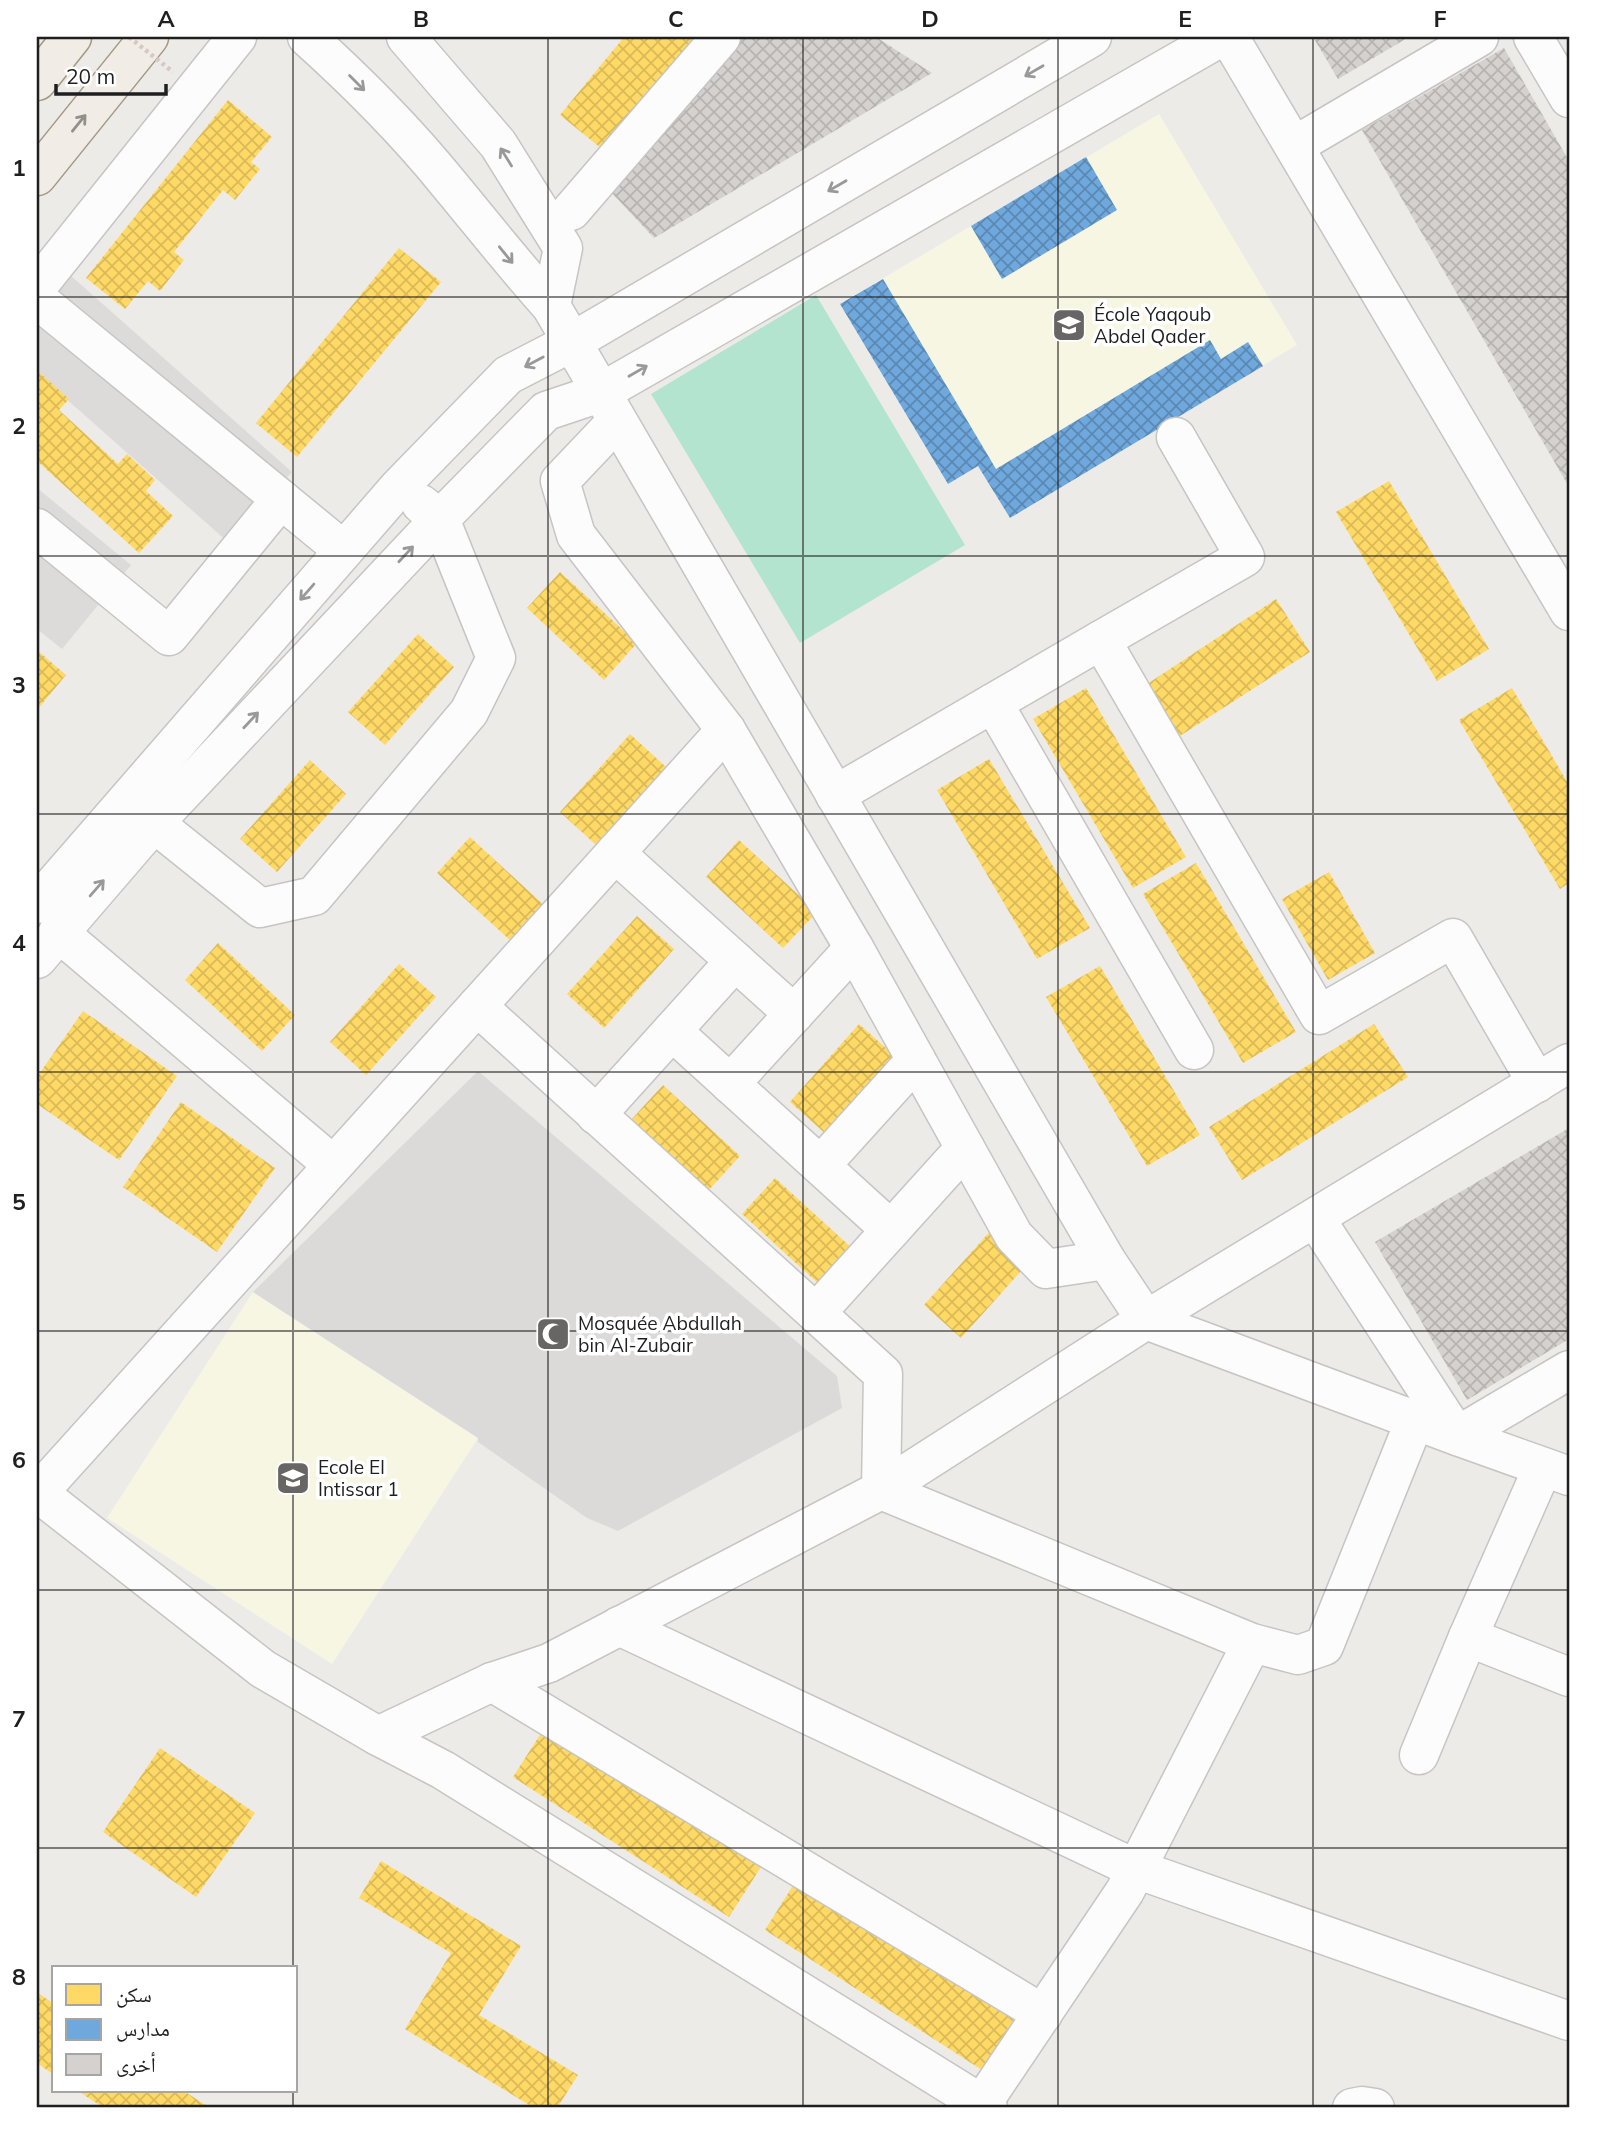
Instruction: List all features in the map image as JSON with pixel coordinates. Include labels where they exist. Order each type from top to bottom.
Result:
[{"type":"main road","points":[[37,81],[72,37]]},
{"type":"main road","points":[[37,176],[149,37]]},
{"type":"street","points":[[37,288],[237,37]]},
{"type":"street","points":[[307,37],[357,83],[420,151],[551,306],[1106,1260],[1146,1321],[1556,1471],[1468,1637],[1419,1755]]},
{"type":"street","points":[[406,37],[498,144],[563,248],[551,306]]},
{"type":"street","points":[[571,211],[721,37]]},
{"type":"street","points":[[44,931],[344,550],[399,487],[508,375],[572,342],[1092,37]]},
{"type":"street","points":[[1106,1260],[1046,1269],[1014,1236],[853,948],[726,730],[576,535],[560,481],[608,408],[1221,37]]},
{"type":"street","points":[[1229,37],[1569,611]]},
{"type":"street","points":[[1294,146],[1479,37]]},
{"type":"street","points":[[1533,37],[1569,98]]},
{"type":"street","points":[[37,299],[344,550]]},
{"type":"street","points":[[44,931],[154,823],[440,519],[546,411],[608,408]]},
{"type":"street","points":[[835,795],[1245,557],[1176,437]]},
{"type":"street","points":[[154,823],[260,908],[314,896],[469,712],[496,658],[440,519],[399,487]]},
{"type":"street","points":[[37,528],[169,636],[281,499]]},
{"type":"street","points":[[1101,640],[1319,1016],[1453,938],[1537,1083]]},
{"type":"street","points":[[993,703],[1194,1050]]},
{"type":"street","points":[[726,730],[38,1492],[263,1669],[378,1736],[443,1770],[983,2107],[1125,1891],[1252,1643]]},
{"type":"street","points":[[615,853],[794,1014]]},
{"type":"street","points":[[44,931],[333,1165]]},
{"type":"street","points":[[730,1084],[853,948]]},
{"type":"street","points":[[596,1115],[735,961]]},
{"type":"street","points":[[477,1006],[883,1374],[881,1490]]},
{"type":"street","points":[[672,1031],[891,1230]]},
{"type":"street","points":[[821,1165],[916,1060]]},
{"type":"street","points":[[378,1736],[492,1682],[549,1663],[881,1490],[1146,1321],[1569,1063]]},
{"type":"street","points":[[816,1313],[965,1148]]},
{"type":"street","points":[[1315,1218],[1457,1436]]},
{"type":"street","points":[[1457,1436],[1569,1370]]},
{"type":"street","points":[[881,1490],[1252,1643],[1298,1655],[1324,1646],[1415,1420]]},
{"type":"street","points":[[619,1626],[1136,1869],[1569,2021]]},
{"type":"street","points":[[1468,1637],[1569,1677]]},
{"type":"street","points":[[492,1682],[1043,2014]]},
{"type":"street","points":[[1352,2108],[1375,2108]]},
{"type":"path","points":[[129,37],[173,72]]},
{"type":"shaded area","name":"École Yaqoub Abdel Qader","points":[[1159,114],[1297,345],[1010,518],[978,466],[948,484],[840,304]]},
{"type":"shaded area","points":[[69,274],[292,472],[229,543],[37,373],[37,311]]},
{"type":"shaded area","points":[[37,488],[131,565],[62,649],[37,629]]},
{"type":"shaded area","name":"Mosquée Abdullah bin Al-Zubair","points":[[478,1071],[837,1376],[842,1408],[618,1531],[587,1518],[478,1442],[478,1438],[253,1292]]},
{"type":"shaded area","name":"Ecole El Intissar 1","points":[[253,1292],[478,1438],[332,1664],[107,1518]]},
{"type":"green space","points":[[816,295],[965,545],[800,643],[651,394]]},
{"type":"building: سكن","points":[[624,37],[694,37],[602,149],[560,115]]},
{"type":"building: سكن","points":[[228,100],[272,137],[251,162],[260,169],[235,200],[223,190],[174,252],[184,260],[160,291],[148,281],[125,309],[86,278]]},
{"type":"building: سكن","points":[[399,248],[441,282],[297,457],[256,423]]},
{"type":"building: سكن","points":[[39,372],[69,399],[59,410],[118,464],[127,454],[155,480],[146,491],[173,516],[139,553],[37,461]]},
{"type":"building: سكن","points":[[1389,481],[1489,649],[1437,681],[1336,512]]},
{"type":"building: سكن","points":[[560,572],[637,643],[604,680],[527,608]]},
{"type":"building: سكن","points":[[1276,599],[1310,652],[1169,743],[1135,692]]},
{"type":"building: سكن","points":[[418,634],[454,667],[385,745],[348,712]]},
{"type":"building: سكن","points":[[37,650],[66,675],[37,710]]},
{"type":"building: سكن","points":[[1086,688],[1186,857],[1133,888],[1033,719]]},
{"type":"building: سكن","points":[[1512,688],[1569,785],[1569,883],[1560,889],[1459,720]]},
{"type":"building: سكن","points":[[630,734],[666,767],[596,845],[560,812]]},
{"type":"building: سكن","points":[[989,759],[1090,928],[1037,959],[937,790]]},
{"type":"building: سكن","points":[[310,760],[346,794],[277,872],[240,839]]},
{"type":"building: سكن","points":[[470,837],[547,908],[514,944],[437,873]]},
{"type":"building: سكن","points":[[739,840],[817,912],[783,948],[706,877]]},
{"type":"building: سكن","points":[[1196,863],[1296,1032],[1243,1063],[1143,894]]},
{"type":"building: سكن","points":[[1329,872],[1375,953],[1328,980],[1282,899]]},
{"type":"building: سكن","points":[[637,916],[674,949],[604,1028],[567,994]]},
{"type":"building: سكن","points":[[218,943],[295,1015],[262,1051],[185,980]]},
{"type":"building: سكن","points":[[399,964],[436,997],[366,1075],[330,1042]]},
{"type":"building: سكن","points":[[1100,966],[1200,1135],[1147,1166],[1046,997]]},
{"type":"building: سكن","points":[[83,1011],[177,1076],[119,1160],[37,1104],[37,1077]]},
{"type":"building: سكن","points":[[859,1024],[896,1057],[827,1135],[790,1102]]},
{"type":"building: سكن","points":[[1374,1024],[1408,1077],[1242,1180],[1209,1127]]},
{"type":"building: سكن","points":[[663,1085],[740,1156],[707,1192],[630,1121]]},
{"type":"building: سكن","points":[[181,1102],[275,1168],[217,1252],[123,1187]]},
{"type":"building: سكن","points":[[775,1178],[853,1249],[820,1285],[742,1214]]},
{"type":"building: سكن","points":[[994,1227],[1031,1260],[961,1338],[924,1305]]},
{"type":"building: سكن","points":[[545,1727],[761,1867],[729,1917],[513,1777]]},
{"type":"building: سكن","points":[[160,1748],[255,1813],[196,1897],[103,1832]]},
{"type":"building: سكن","points":[[381,1861],[521,1946],[479,2015],[578,2075],[557,2108],[534,2108],[405,2029],[451,1953],[359,1898]]},
{"type":"building: سكن","points":[[797,1879],[1014,2019],[982,2070],[765,1930]]},
{"type":"building: سكن","points":[[37,1992],[52,2003],[52,2074],[37,2063]]},
{"type":"building: سكن","points":[[80,2092],[186,2092],[210,2108],[104,2108]]},
{"type":"building: مدارس","points":[[1086,157],[1117,210],[1002,279],[971,226]]},
{"type":"building: مدارس","points":[[883,279],[996,469],[1210,340],[1221,359],[1248,342],[1263,366],[1010,518],[978,466],[948,484],[840,304]]},
{"type":"building: أخرى","points":[[738,37],[876,37],[932,73],[654,238],[610,191]]},
{"type":"building: أخرى","points":[[1313,37],[1409,37],[1338,79]]},
{"type":"building: أخرى","points":[[1504,48],[1569,161],[1569,487],[1362,130]]},
{"type":"building: أخرى","points":[[1569,1128],[1569,1339],[1467,1400],[1375,1242]]},
{"type":"place","name":"École Yaqoub Abdel Qader","points":[[1069,325]]},
{"type":"place","name":"Mosquée Abdullah bin Al-Zubair","points":[[553,1334]]},
{"type":"place","name":"Ecole El Intissar 1","points":[[293,1478]]}]
